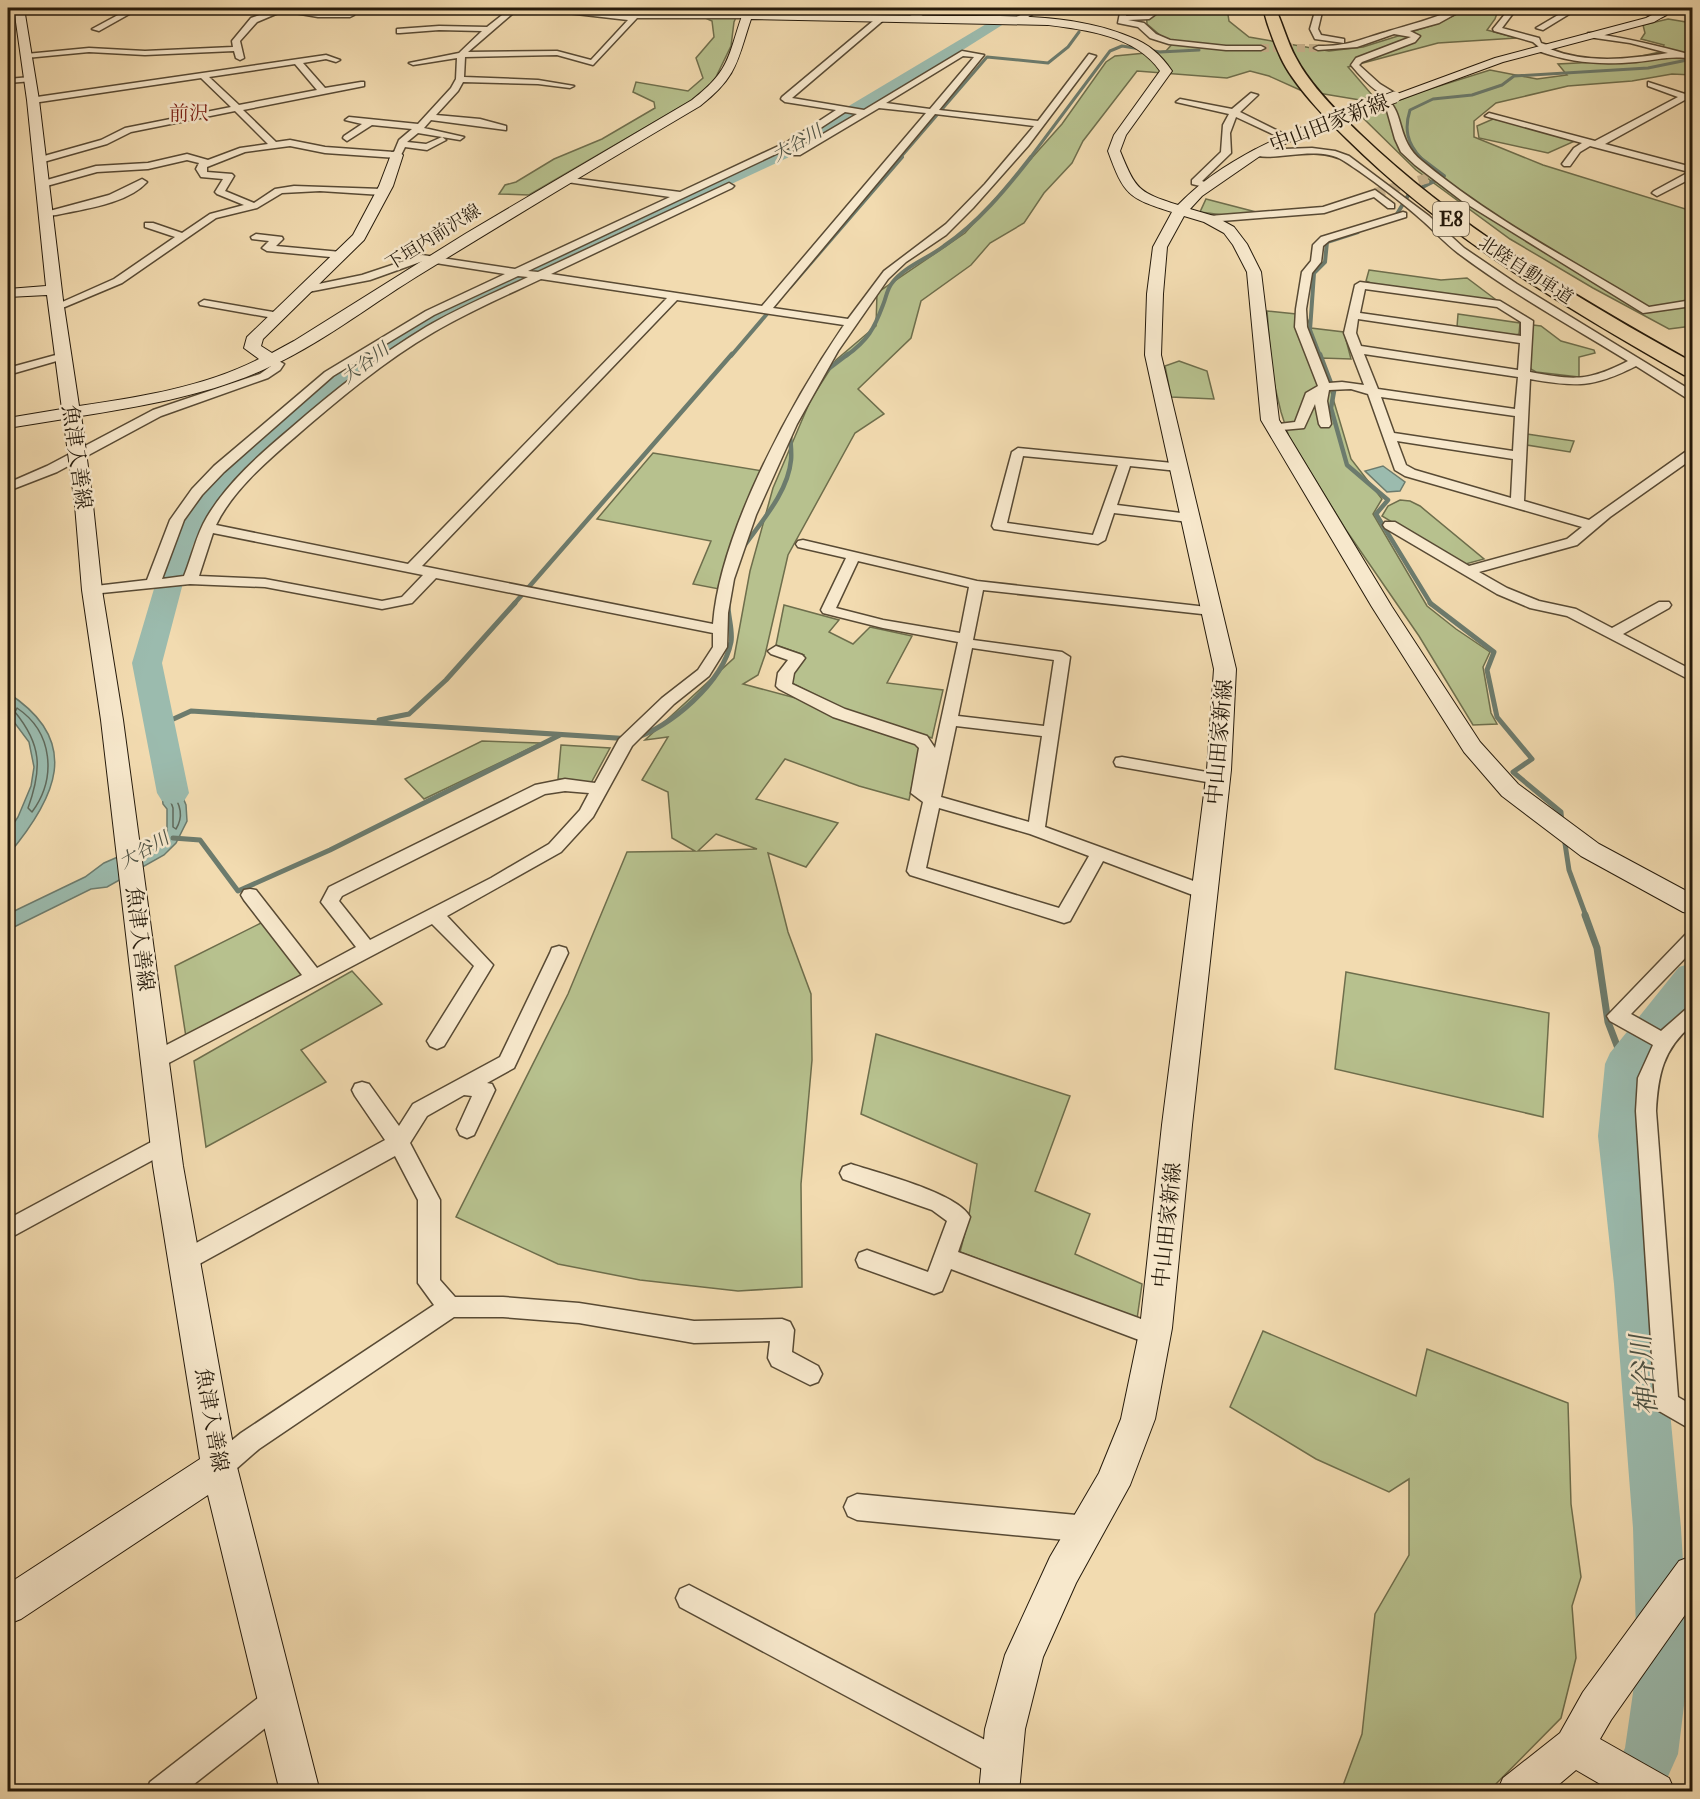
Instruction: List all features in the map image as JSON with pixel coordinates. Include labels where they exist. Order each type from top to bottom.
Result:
[{"type":"highway","name":"北陸自動車道","points":[[1269,8],[1284,50],[1310,90],[1352,135],[1401,180],[1445,215],[1544,283],[1692,370]]},
{"type":"highway","name":"北陸自動車道","points":[[1282,8],[1299,50],[1325,89],[1367,134],[1423,184],[1559,280],[1692,357]]},
{"type":"main road","name":"魚津入善線","points":[[19,8],[47,213],[56,307],[74,421],[92,590],[128,844],[166,1143],[184,1261],[219,1467],[300,1791]]},
{"type":"main road","name":"中山田家新線","points":[[999,1791],[1005,1729],[1024,1654],[1063,1570],[1112,1485],[1138,1419],[1155,1335],[1218,779],[1225,669],[1153,356],[1155,294],[1160,247],[1179,212],[1208,185],[1255,153],[1286,137],[1499,60],[1662,15],[1673,8]]},
{"type":"main road","points":[[748,12],[816,12],[882,18],[1018,20],[1058,23],[1100,31],[1141,47],[1162,63],[1166,71],[1120,135],[1114,151],[1125,180],[1133,191],[1148,200],[1179,212],[1209,219],[1229,230],[1240,244],[1254,272],[1270,420],[1382,607],[1472,747],[1510,790],[1590,849],[1692,905]]},
{"type":"main road","name":"下垣内前沢線","points":[[8,423],[74,421],[240,374],[270,359],[696,103],[718,87],[735,60],[748,12]]},
{"type":"main road","points":[[8,44],[25,50]]},
{"type":"main road","points":[[270,359],[252,348],[255,337],[308,289],[359,237],[382,192],[399,150]]},
{"type":"main road","points":[[8,293],[54,290]]},
{"type":"main road","points":[[8,1606],[219,1467]]},
{"type":"main road","points":[[1517,1791],[1584,1753],[1597,1706],[1692,1574]]},
{"type":"main road","points":[[1584,1753],[1655,1791]]},
{"type":"street","points":[[96,29],[136,8]]},
{"type":"street","points":[[242,63],[236,41],[254,20],[284,8],[318,15],[350,15]]},
{"type":"street","points":[[399,150],[455,89],[460,79],[459,65],[462,55],[488,28],[515,8]]},
{"type":"street","points":[[541,8],[638,16],[748,12]]},
{"type":"street","points":[[816,12],[842,8]]},
{"type":"street","points":[[911,18],[929,8]]},
{"type":"street","points":[[1018,20],[1037,8]]},
{"type":"street","points":[[1054,8],[1079,8],[1146,17],[1161,8]]},
{"type":"street","points":[[1319,8],[1314,29],[1318,37],[1367,42]]},
{"type":"street","points":[[1318,48],[1343,47],[1367,42],[1387,33],[1436,21],[1462,8]]},
{"type":"street","points":[[1513,8],[1497,29],[1536,40],[1544,48],[1568,58],[1639,59],[1680,53]]},
{"type":"street","points":[[1540,28],[1575,8]]},
{"type":"street","points":[[1622,8],[1662,15]]},
{"type":"street","points":[[413,63],[462,55],[557,52],[597,64],[634,19],[591,13]]},
{"type":"street","points":[[1100,31],[1123,14]]},
{"type":"street","points":[[1123,14],[1153,36],[1169,42],[1226,48],[1261,48]]},
{"type":"street","points":[[865,112],[785,99],[882,18]]},
{"type":"street","points":[[400,31],[488,28]]},
{"type":"street","points":[[1400,31],[1410,32],[1416,36],[1412,40],[1359,60],[1355,65],[1389,99],[1399,139],[1406,152],[1465,199],[1647,311],[1692,303]]},
{"type":"street","points":[[1591,35],[1630,41],[1692,57]]},
{"type":"street","points":[[25,50],[145,53],[237,49]]},
{"type":"street","points":[[765,310],[980,56],[962,53],[823,139],[785,159]]},
{"type":"street","points":[[33,100],[163,78],[203,75],[242,63],[285,55]]},
{"type":"street","points":[[156,1060],[497,882],[555,848],[587,813],[625,743],[668,701],[704,673],[720,647],[721,608],[731,566],[777,452],[822,367],[851,322],[889,272],[948,228],[1034,135],[1092,56]]},
{"type":"street","points":[[242,63],[298,62],[326,57],[336,60]]},
{"type":"street","points":[[298,62],[324,91]]},
{"type":"street","points":[[203,75],[274,145]]},
{"type":"street","points":[[8,81],[30,78]]},
{"type":"street","points":[[460,79],[538,82],[570,86]]},
{"type":"street","points":[[40,160],[104,142],[128,130],[361,84]]},
{"type":"street","points":[[1651,84],[1689,92]]},
{"type":"street","points":[[1568,164],[1577,150],[1609,139],[1689,92]]},
{"type":"street","points":[[1208,185],[1195,182],[1226,153],[1225,128],[1233,112],[1254,94]]},
{"type":"street","points":[[1180,102],[1233,112],[1286,137]]},
{"type":"street","points":[[878,105],[1040,124]]},
{"type":"street","points":[[153,583],[177,520],[197,492],[246,444],[329,374],[422,317],[790,144],[844,109]]},
{"type":"street","points":[[1489,116],[1692,172]]},
{"type":"street","points":[[429,117],[480,122],[503,128]]},
{"type":"street","points":[[349,120],[419,128],[460,137]]},
{"type":"street","points":[[347,138],[370,122]]},
{"type":"street","points":[[254,206],[220,192],[229,176],[204,175],[201,169],[208,163],[243,150],[274,145],[299,143],[325,150],[399,150],[427,147],[442,141]]},
{"type":"street","points":[[1255,153],[1277,154],[1309,149],[1335,153],[1346,158],[1420,214],[1460,250],[1513,286],[1692,396]]},
{"type":"street","points":[[43,184],[96,169],[148,166],[187,157],[208,163]]},
{"type":"street","points":[[1657,193],[1692,172]]},
{"type":"street","points":[[567,179],[680,195]]},
{"type":"street","points":[[47,213],[75,210],[131,191],[142,182]]},
{"type":"street","points":[[190,580],[209,528],[221,506],[247,474],[363,373],[420,335],[736,183]]},
{"type":"street","points":[[56,307],[118,281],[213,216],[265,203],[273,194],[281,190],[327,189],[382,192]]},
{"type":"street","points":[[1209,219],[1324,210],[1375,193],[1403,215]]},
{"type":"street","points":[[1325,424],[1321,400],[1323,386],[1301,327],[1301,309],[1307,272],[1316,262],[1318,245],[1335,235],[1403,215],[1420,214]]},
{"type":"street","points":[[149,225],[184,237]]},
{"type":"street","points":[[256,237],[278,239],[267,248],[341,255]]},
{"type":"street","points":[[308,289],[339,286],[372,278],[422,258],[851,322]]},
{"type":"street","points":[[1364,272],[1350,333],[1400,467],[1410,472],[1591,525]]},
{"type":"street","points":[[1360,285],[1500,304],[1527,321],[1518,503]]},
{"type":"street","points":[[412,568],[675,296]]},
{"type":"street","points":[[204,303],[279,316]]},
{"type":"street","points":[[1354,315],[1525,340]]},
{"type":"street","points":[[1355,349],[1564,380],[1585,381],[1602,378],[1636,362]]},
{"type":"street","points":[[8,372],[63,356]]},
{"type":"street","points":[[8,486],[52,469],[157,413],[264,376],[278,364],[270,359]]},
{"type":"street","points":[[1275,428],[1300,425],[1308,409],[1312,393],[1323,386],[1363,387],[1373,392],[1521,414]]},
{"type":"street","points":[[1389,436],[1520,456]]},
{"type":"street","points":[[1125,463],[1098,540],[999,526],[1018,452],[1178,467]]},
{"type":"street","points":[[1467,571],[1572,542],[1591,525],[1692,453]]},
{"type":"street","points":[[1109,508],[1189,518]]},
{"type":"street","points":[[1390,525],[1502,591],[1535,605],[1571,612],[1692,676]]},
{"type":"street","points":[[209,528],[720,630]]},
{"type":"street","points":[[803,544],[977,585],[1211,611]]},
{"type":"street","points":[[854,556],[828,610],[966,641],[1062,657],[1036,830]]},
{"type":"street","points":[[92,590],[190,580],[285,585],[382,605],[407,600],[434,572]]},
{"type":"street","points":[[977,585],[916,870],[1064,916],[1100,853]]},
{"type":"street","points":[[1614,633],[1664,606]]},
{"type":"street","points":[[776,651],[797,658],[786,673],[784,686],[839,713],[921,740],[927,748],[919,794],[932,800],[1036,830],[1204,892]]},
{"type":"street","points":[[949,720],[1051,732]]},
{"type":"street","points":[[1122,762],[1218,779]]},
{"type":"street","points":[[368,950],[330,902],[335,892],[541,789],[565,785],[600,789]]},
{"type":"street","points":[[250,895],[314,978]]},
{"type":"street","points":[[434,915],[484,965],[437,1041]]},
{"type":"street","points":[[1664,1042],[1617,1016],[1692,939]]},
{"type":"street","points":[[184,1261],[399,1143],[420,1110],[507,1062],[559,953]]},
{"type":"street","points":[[1692,1015],[1671,1032],[1664,1042],[1648,1078],[1646,1111],[1667,1403],[1692,1418]]},
{"type":"street","points":[[462,1087],[485,1090],[467,1129]]},
{"type":"street","points":[[362,1090],[399,1143],[429,1200],[429,1283],[450,1307]]},
{"type":"street","points":[[8,1230],[166,1143]]},
{"type":"street","points":[[851,1173],[939,1203],[959,1217],[934,1284],[867,1260]]},
{"type":"street","points":[[945,1257],[1155,1335]]},
{"type":"street","points":[[219,1467],[250,1441],[450,1307],[579,1313],[694,1332],[782,1330],[780,1358],[810,1374]]},
{"type":"street","points":[[858,1507],[1087,1529]]},
{"type":"street","points":[[689,1598],[1002,1764]]},
{"type":"street","points":[[160,1791],[277,1701]]},
{"type":"green space","points":[[697,8],[740,8],[734,22],[731,46],[714,81],[689,102],[529,195],[499,194],[505,185],[516,182],[554,159],[602,139],[655,108],[654,102],[633,92],[636,82],[688,91],[703,78],[696,58],[714,37],[712,21],[692,12]]},
{"type":"green space","points":[[1146,8],[1227,8],[1229,21],[1249,37],[1329,51],[1363,47],[1433,25],[1470,8],[1499,8],[1487,30],[1517,38],[1438,43],[1348,67],[1373,96],[1360,100],[1300,90],[1269,76],[1250,71],[1227,78],[1137,71],[1083,141],[1072,163],[1044,193],[1024,223],[990,243],[971,265],[921,301],[911,338],[858,389],[884,414],[855,433],[788,555],[765,655],[758,675],[743,684],[803,700],[913,742],[920,748],[909,800],[859,786],[785,759],[756,799],[838,823],[806,867],[768,853],[788,932],[811,994],[812,1060],[801,1184],[802,1287],[738,1291],[640,1280],[558,1264],[456,1217],[568,994],[627,852],[695,851],[672,838],[668,792],[642,780],[668,737],[645,740],[734,658],[750,571],[773,488],[811,399],[836,360],[876,326],[877,293],[965,233],[1062,124],[1106,62],[1115,56],[1166,51],[1174,42],[1161,36],[1147,24]],"holes":[[[716,834],[757,849],[698,851]]]},
{"type":"green space","points":[[1668,19],[1692,23],[1692,75],[1672,74],[1632,81],[1568,86],[1496,103],[1474,121],[1474,137],[1543,165],[1692,211],[1692,326],[1669,329],[1510,239],[1416,170],[1360,115],[1423,91],[1490,70],[1537,79],[1567,75],[1558,64],[1618,61],[1660,52],[1664,45],[1641,39],[1645,33],[1643,25]]},
{"type":"green space","points":[[1493,119],[1575,141],[1548,153],[1479,138],[1477,126]]},
{"type":"green space","points":[[1206,199],[1258,214],[1231,216],[1200,212]]},
{"type":"green space","points":[[1369,270],[1441,280],[1467,278],[1499,302],[1373,284],[1366,281]]},
{"type":"green space","points":[[1267,311],[1306,315],[1311,328],[1344,332],[1351,359],[1321,358],[1351,459],[1382,499],[1373,514],[1427,606],[1490,652],[1483,667],[1491,713],[1497,724],[1473,725],[1419,636],[1346,530],[1289,437],[1272,375]]},
{"type":"green space","points":[[1458,314],[1520,323],[1519,334],[1513,336],[1457,327]]},
{"type":"green space","points":[[1533,325],[1541,326],[1561,341],[1594,350],[1595,353],[1579,357],[1579,377],[1536,372],[1529,368]]},
{"type":"green space","points":[[1179,361],[1207,371],[1214,399],[1171,397],[1165,366]]},
{"type":"green space","points":[[1527,434],[1574,441],[1570,452],[1527,445]]},
{"type":"green space","points":[[653,453],[763,471],[719,589],[693,584],[711,541],[597,519]]},
{"type":"green space","points":[[1400,500],[1410,501],[1420,506],[1484,559],[1462,565],[1382,516],[1388,506]]},
{"type":"green space","points":[[784,605],[839,620],[829,632],[853,644],[870,627],[912,636],[887,683],[943,690],[932,738],[848,711],[790,682],[804,655],[776,645]]},
{"type":"green space","points":[[482,741],[541,743],[424,799],[405,779]]},
{"type":"green space","points":[[561,745],[610,748],[591,783],[558,779]]},
{"type":"green space","points":[[263,922],[303,975],[186,1037],[175,966]]},
{"type":"green space","points":[[352,971],[382,1004],[301,1050],[326,1082],[206,1147],[194,1061]]},
{"type":"green space","points":[[1346,972],[1549,1013],[1543,1117],[1335,1069]]},
{"type":"green space","points":[[876,1034],[1070,1096],[1035,1191],[1090,1214],[1075,1254],[1142,1284],[1137,1319],[960,1252],[968,1221],[977,1164],[861,1114]]},
{"type":"green space","points":[[1263,1331],[1416,1396],[1427,1349],[1568,1403],[1571,1504],[1581,1577],[1572,1606],[1576,1658],[1561,1718],[1489,1791],[1341,1791],[1362,1734],[1375,1614],[1409,1555],[1409,1479],[1389,1492],[1316,1459],[1230,1407]]},
{"type":"water","points":[[1383,466],[1405,482],[1400,491],[1387,492],[1365,471]]},
{"type":"water","points":[[8,693],[32,712],[47,731],[54,751],[54,771],[49,792],[39,813],[8,855],[8,832],[18,817],[31,786],[34,767],[29,742],[8,714]]},
{"type":"water","points":[[155,730],[186,805],[187,821],[176,843],[164,855],[107,887],[91,889],[8,930],[8,914],[85,877],[104,863],[159,839],[167,832],[167,809],[163,804]]},
{"type":"waterway","name":"大谷川","points":[[173,793],[147,663],[180,545],[201,506],[239,464],[369,357],[415,327],[459,304],[781,154],[1022,8]]},
{"type":"waterway","points":[[900,158],[987,57],[1048,63],[1068,47],[1079,32]]},
{"type":"waterway","points":[[1030,158],[1110,51],[1122,46],[1160,52],[1199,50]]},
{"type":"waterway","points":[[1421,158],[1408,136],[1408,117],[1410,110],[1433,99],[1472,95],[1502,85],[1514,76],[1648,68],[1692,59]]},
{"type":"waterway","points":[[790,287],[902,157]]},
{"type":"waterway","points":[[846,356],[869,334],[889,288],[897,277],[968,227],[1031,157]]},
{"type":"waterway","points":[[1394,219],[1409,194],[1444,176],[1419,157]]},
{"type":"waterway","points":[[1320,356],[1310,330],[1314,273],[1325,262],[1327,242],[1358,232]]},
{"type":"waterway","points":[[731,356],[772,308]]},
{"type":"waterway","points":[[514,604],[732,354]]},
{"type":"waterway","points":[[823,373],[848,354]]},
{"type":"waterway","points":[[1320,354],[1334,391],[1331,408],[1347,465],[1388,500],[1376,514],[1431,604]]},
{"type":"waterway","points":[[742,549],[772,507],[785,484],[791,460],[790,432]]},
{"type":"waterway","points":[[379,720],[409,714],[446,680],[515,603]]},
{"type":"waterway","points":[[1431,604],[1494,652],[1487,670],[1497,717],[1532,759],[1513,772],[1561,812],[1562,824]]},
{"type":"waterway","points":[[158,726],[191,711],[632,739],[662,725],[678,714],[693,701],[718,672],[731,642],[728,605]]},
{"type":"waterway","points":[[173,838],[200,840],[238,891],[330,850],[560,735]]},
{"type":"waterway","points":[[1564,837],[1569,870],[1586,916]]},
{"type":"waterway","points":[[1585,915],[1597,948],[1608,1022],[1624,1064]]},
{"type":"waterway","name":"神谷川","points":[[1631,1792],[1651,1754],[1663,1665],[1657,1528],[1636,1284],[1618,1136],[1624,1064],[1692,977]]},
{"type":"tunnel","points":[[1261,48],[1318,48]]},
{"type":"tunnel","points":[[1375,193],[1436,176]]},
{"type":"district","name":"前沢","points":[[189,113]]}]
